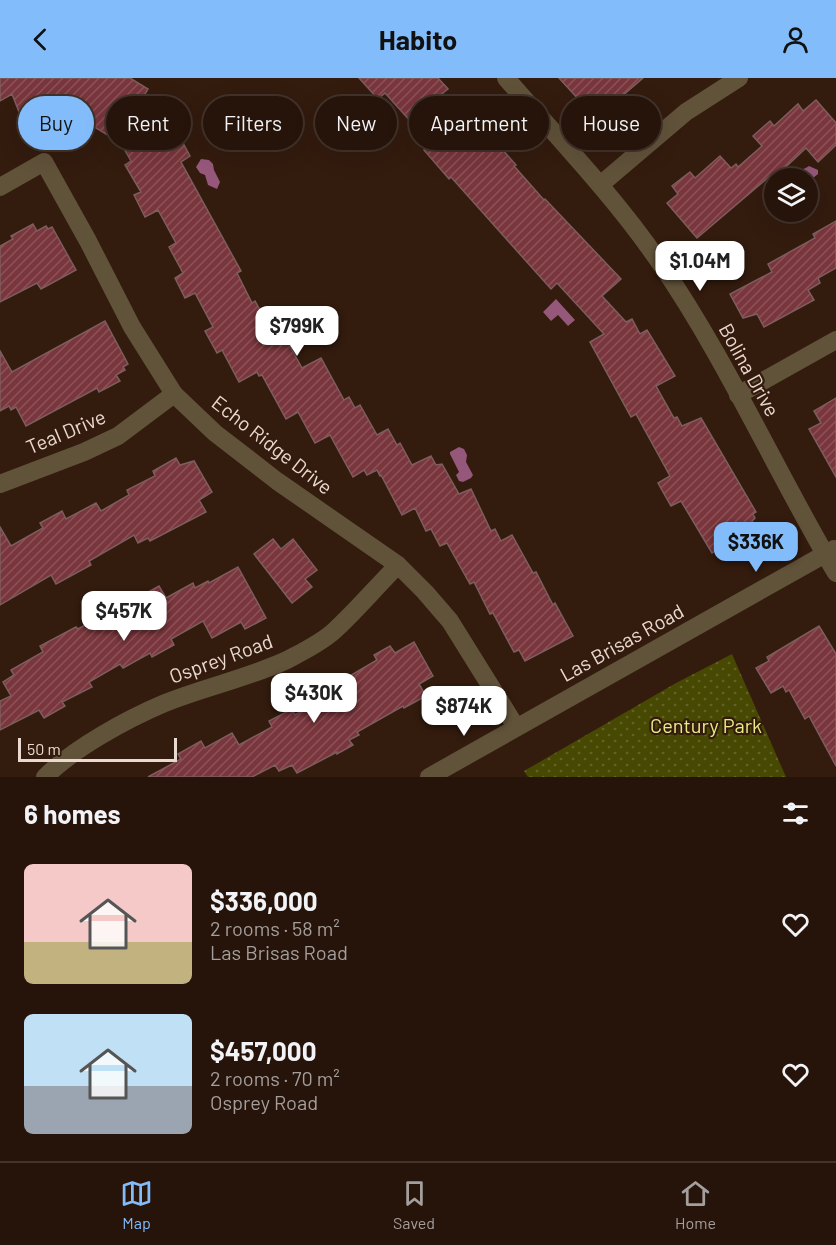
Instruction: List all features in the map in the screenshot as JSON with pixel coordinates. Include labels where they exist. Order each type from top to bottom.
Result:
[{"type":"street","name":"Bolina Drive","points":[[506,78],[600,185],[657,259],[686,304],[831,551],[836,573]]},
{"type":"street","points":[[600,185],[686,112],[740,78]]},
{"type":"street","name":"Echo Ridge Drive","points":[[0,187],[44,162],[132,327],[174,394],[215,433],[277,481],[398,565],[450,621],[516,727]]},
{"type":"street","points":[[738,395],[836,340]]},
{"type":"street","name":"Teal Drive","points":[[0,484],[84,452],[118,436],[174,394]]},
{"type":"street","name":"Las Brisas Road","points":[[429,777],[831,551]]},
{"type":"street","name":"Osprey Road","points":[[45,777],[53,768],[110,730],[166,703],[287,660],[311,646],[332,633],[398,565]]},
{"type":"green space","name":"Century Park","points":[[732,654],[786,777],[528,777],[524,771],[676,683]]},
{"type":"shaded area","points":[[201,159],[209,160],[213,164],[220,182],[217,189],[208,185],[205,175],[200,173],[196,167]]},
{"type":"shaded area","points":[[556,299],[575,320],[568,326],[558,315],[551,321],[543,312]]},
{"type":"shaded area","points":[[459,447],[464,449],[467,455],[466,462],[473,475],[463,482],[459,481],[456,475],[459,472],[450,454]]},
{"type":"building","points":[[0,78],[130,78],[148,89],[145,94],[148,96],[106,96],[106,134],[94,127],[94,96],[18,96],[18,109],[12,94],[0,101]]},
{"type":"building","points":[[359,78],[438,78],[448,89],[439,96],[409,96],[409,120],[397,106],[397,96],[388,96],[385,93],[382,96],[375,96]]},
{"type":"building","points":[[559,78],[643,78],[622,96],[575,96]]},
{"type":"building","points":[[816,100],[836,123],[836,145],[818,162],[806,148],[785,168],[764,168],[764,181],[697,238],[667,203],[678,194],[672,186],[690,172],[695,178],[720,156],[731,168],[736,164],[738,167],[762,146],[753,136],[770,121],[774,126],[798,104],[803,111]]},
{"type":"building","points":[[125,150],[187,150],[190,156],[181,162],[241,271],[237,273],[252,303],[255,301],[280,345],[287,341],[302,368],[321,358],[344,400],[349,397],[355,408],[360,405],[377,435],[388,429],[397,445],[400,443],[412,465],[431,456],[436,465],[442,464],[459,494],[471,489],[491,531],[495,529],[501,541],[512,535],[573,636],[525,661],[519,650],[514,652],[493,613],[490,614],[474,582],[470,584],[447,543],[440,546],[431,529],[426,531],[415,508],[402,515],[377,470],[367,475],[364,470],[353,477],[330,435],[315,443],[298,412],[286,419],[262,375],[259,376],[257,372],[239,382],[222,350],[217,353],[205,331],[213,327],[195,293],[185,298],[175,278],[183,273],[169,247],[176,243],[158,210],[145,217],[134,195],[141,192],[125,165],[131,161]]},
{"type":"building","points":[[424,150],[503,150],[544,200],[621,279],[602,296],[626,322],[632,319],[640,334],[647,330],[675,376],[656,386],[674,418],[677,417],[682,426],[701,418],[756,512],[753,514],[755,518],[752,521],[756,528],[712,553],[681,501],[671,506],[658,483],[670,476],[636,414],[631,417],[590,342],[604,334],[557,283],[551,289],[451,177],[449,179]]},
{"type":"building","points":[[836,221],[836,268],[818,278],[820,283],[808,290],[814,300],[764,327],[757,314],[743,318],[730,294],[772,272],[768,264],[815,238],[813,234]]},
{"type":"building","points":[[33,224],[37,231],[46,226],[48,229],[52,227],[76,270],[41,289],[37,283],[0,302],[0,246],[13,239],[11,236]]},
{"type":"building","points":[[105,321],[128,364],[123,367],[125,370],[116,375],[120,381],[99,392],[97,388],[26,426],[16,407],[11,410],[9,406],[0,411],[0,351],[12,372]]},
{"type":"building","points":[[836,398],[836,477],[809,429],[821,423],[814,411]]},
{"type":"building","points":[[176,458],[180,465],[194,461],[212,492],[199,500],[206,512],[150,541],[148,538],[138,543],[134,535],[89,561],[91,565],[56,584],[51,575],[0,605],[0,527],[11,546],[43,528],[40,523],[62,511],[66,519],[96,503],[101,511],[129,495],[127,490],[155,476],[153,471]]},
{"type":"building","points":[[273,539],[281,549],[293,539],[317,570],[305,579],[312,587],[292,603],[254,554]]},
{"type":"building","points":[[238,567],[266,618],[245,629],[241,622],[212,638],[203,621],[171,639],[174,645],[152,657],[150,653],[123,668],[120,664],[89,682],[92,687],[62,702],[65,706],[44,718],[39,710],[0,730],[0,701],[11,696],[3,682],[14,675],[11,670],[43,652],[40,646],[106,613],[107,615],[159,586],[166,598],[193,583],[195,588],[208,581],[209,583]]},
{"type":"building","points":[[819,626],[836,654],[836,766],[809,716],[805,719],[789,690],[786,692],[783,686],[771,693],[756,668],[769,661],[767,657]]},
{"type":"building","points":[[414,642],[433,676],[419,684],[426,696],[357,732],[359,735],[349,740],[353,745],[337,754],[337,752],[297,773],[292,765],[279,771],[275,765],[252,777],[148,777],[181,759],[178,754],[201,741],[205,748],[232,733],[239,745],[272,727],[269,721],[292,709],[295,715],[320,700],[323,704],[354,687],[348,677],[377,660],[374,655],[390,646],[395,653]]}]
